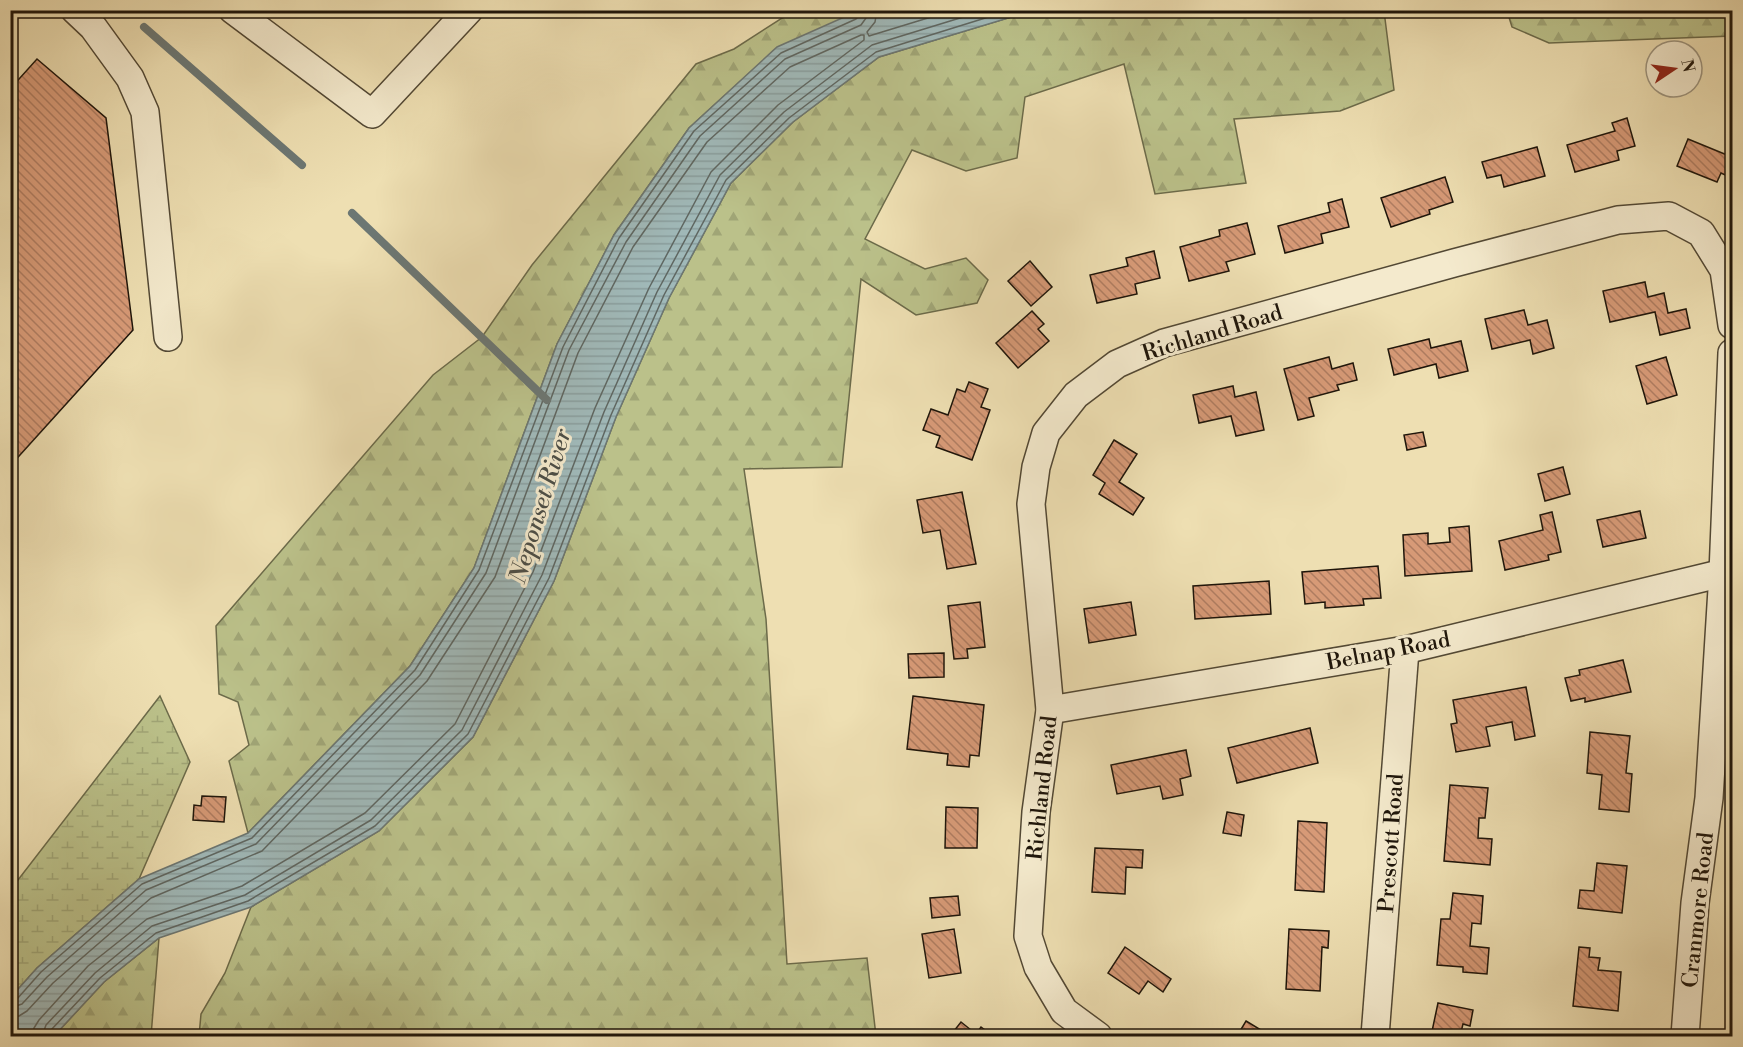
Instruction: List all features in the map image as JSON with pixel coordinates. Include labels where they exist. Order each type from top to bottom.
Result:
[{"type":"street","points":[[75,10],[93,27],[130,78],[145,112],[168,337]]},
{"type":"street","points":[[233,10],[372,114],[469,10]]},
{"type":"street","name":"Richland Road","points":[[1098,1036],[1064,1011],[1038,967],[1028,936],[1036,812],[1050,710],[1031,504],[1036,467],[1046,433],[1076,395],[1117,364],[1164,343],[1618,220],[1669,216],[1701,233],[1724,270],[1732,325]]},
{"type":"street","name":"Cranmore Road","points":[[1684,1036],[1695,903],[1721,797],[1723,573],[1732,353]]},
{"type":"street","name":"Belnap Road","points":[[1050,710],[1405,650],[1723,573]]},
{"type":"street","name":"Prescott Road","points":[[1375,1036],[1405,650]]},
{"type":"green space","points":[[793,11],[860,11],[777,48],[689,128],[614,235],[557,344],[474,568],[410,666],[248,833],[229,761],[249,745],[238,702],[219,694],[216,626],[433,375],[482,337],[532,265],[696,64],[734,49]]},
{"type":"green space","points":[[1031,11],[1384,11],[1394,90],[1340,111],[1234,119],[1246,183],[1155,194],[1124,64],[1025,97],[1017,158],[966,171],[912,150],[865,239],[925,269],[966,258],[988,280],[977,303],[916,315],[861,279],[842,467],[744,469],[766,619],[787,964],[867,958],[876,1036],[199,1036],[201,1014],[225,973],[251,907],[379,831],[473,737],[554,581],[616,417],[669,298],[731,183],[793,122],[879,57]]},
{"type":"green space","points":[[1507,11],[1732,11],[1732,36],[1549,43],[1512,27]]},
{"type":"green space","points":[[160,696],[190,762],[139,879],[37,968],[11,997],[11,889]]},
{"type":"green space","points":[[159,938],[151,1036],[54,1036],[104,982]]},
{"type":"water","name":"Neponset River","points":[[860,10],[1031,11],[879,57],[793,122],[731,183],[669,298],[616,417],[554,581],[473,737],[379,831],[251,907],[159,938],[104,982],[54,1036],[11,1036],[11,997],[37,968],[139,879],[248,833],[410,666],[474,568],[557,344],[614,235],[689,128],[777,47]]},
{"type":"building","points":[[37,59],[106,118],[133,330],[10,466],[10,89]]},
{"type":"building","points":[[1627,118],[1635,146],[1617,151],[1619,160],[1575,172],[1567,145],[1615,131],[1612,123]]},
{"type":"building","points":[[1688,139],[1727,155],[1732,146],[1732,178],[1721,173],[1717,182],[1677,166]]},
{"type":"building","points":[[1537,147],[1545,176],[1504,187],[1501,175],[1487,178],[1482,162]]},
{"type":"building","points":[[1445,177],[1453,202],[1429,210],[1430,214],[1391,227],[1381,198]]},
{"type":"building","points":[[1342,199],[1349,227],[1321,234],[1323,243],[1285,253],[1278,226],[1330,212],[1328,203]]},
{"type":"building","points":[[1247,223],[1255,254],[1226,262],[1229,271],[1189,281],[1180,247],[1220,236],[1219,230]]},
{"type":"building","points":[[1154,251],[1160,278],[1135,284],[1137,294],[1097,303],[1090,275],[1128,266],[1126,258]]},
{"type":"building","points":[[1030,261],[1052,287],[1031,306],[1008,281]]},
{"type":"building","points":[[1645,282],[1648,297],[1664,293],[1668,313],[1686,309],[1690,328],[1660,335],[1655,312],[1610,322],[1603,291]]},
{"type":"building","points":[[1524,310],[1528,325],[1547,320],[1554,348],[1533,354],[1530,340],[1492,349],[1485,319]]},
{"type":"building","points":[[1032,311],[1044,324],[1038,329],[1049,341],[1018,368],[996,343]]},
{"type":"building","points":[[1429,339],[1431,348],[1461,341],[1468,371],[1439,378],[1436,364],[1394,375],[1388,349]]},
{"type":"building","points":[[1329,357],[1332,369],[1353,363],[1357,380],[1337,385],[1339,390],[1309,398],[1314,416],[1298,420],[1284,369]]},
{"type":"building","points":[[1666,357],[1677,395],[1647,404],[1636,366]]},
{"type":"building","points":[[969,382],[988,389],[981,407],[990,410],[972,460],[936,447],[940,436],[923,430],[931,409],[948,415],[957,389],[965,392]]},
{"type":"building","points":[[1233,386],[1235,397],[1256,392],[1264,430],[1236,436],[1231,416],[1199,423],[1193,395]]},
{"type":"building","points":[[1423,432],[1426,446],[1407,450],[1404,435]]},
{"type":"building","points":[[1114,440],[1137,454],[1119,482],[1144,498],[1133,515],[1099,494],[1105,483],[1093,475]]},
{"type":"building","points":[[1563,467],[1570,494],[1545,501],[1538,474]]},
{"type":"building","points":[[962,492],[976,564],[947,569],[940,530],[923,533],[917,500]]},
{"type":"building","points":[[1640,511],[1646,538],[1603,547],[1597,520]]},
{"type":"building","points":[[1552,512],[1561,552],[1548,555],[1549,560],[1505,570],[1499,541],[1543,530],[1540,515]]},
{"type":"building","points":[[1469,526],[1472,571],[1405,576],[1403,535],[1428,533],[1428,544],[1450,542],[1449,528]]},
{"type":"building","points":[[1378,566],[1381,598],[1363,599],[1364,605],[1325,608],[1325,602],[1305,604],[1302,572]]},
{"type":"building","points":[[1269,581],[1271,614],[1195,619],[1193,586]]},
{"type":"building","points":[[980,602],[985,647],[967,649],[968,658],[954,659],[948,606]]},
{"type":"building","points":[[1131,602],[1136,635],[1089,643],[1084,609]]},
{"type":"building","points":[[944,653],[944,677],[909,678],[908,654]]},
{"type":"building","points":[[1623,660],[1631,692],[1585,702],[1585,698],[1571,701],[1565,678],[1580,675],[1579,670]]},
{"type":"building","points":[[1526,687],[1535,736],[1515,740],[1512,722],[1486,727],[1490,746],[1456,752],[1451,724],[1457,723],[1453,700]]},
{"type":"building","points":[[913,696],[984,705],[979,756],[970,755],[969,767],[947,765],[948,754],[907,749]]},
{"type":"building","points":[[1310,728],[1318,763],[1237,783],[1228,748]]},
{"type":"building","points":[[1590,732],[1630,736],[1626,773],[1632,774],[1629,812],[1599,809],[1602,775],[1587,773]]},
{"type":"building","points":[[1186,750],[1191,776],[1180,779],[1183,795],[1163,799],[1160,786],[1117,794],[1111,765]]},
{"type":"building","points":[[1450,785],[1488,788],[1485,818],[1479,818],[1478,838],[1492,839],[1490,865],[1444,861]]},
{"type":"building","points":[[202,796],[226,797],[224,822],[193,820],[194,805],[201,806]]},
{"type":"building","points":[[946,807],[978,808],[977,848],[945,848]]},
{"type":"building","points":[[1227,812],[1244,815],[1241,836],[1223,833]]},
{"type":"building","points":[[1298,821],[1327,823],[1324,892],[1295,890]]},
{"type":"building","points":[[1095,848],[1143,850],[1142,868],[1126,867],[1125,894],[1092,892]]},
{"type":"building","points":[[1597,863],[1627,866],[1622,913],[1578,908],[1580,890],[1594,891]]},
{"type":"building","points":[[1453,893],[1483,896],[1481,924],[1472,923],[1470,946],[1489,948],[1487,974],[1463,972],[1463,967],[1437,965],[1441,919],[1450,919]]},
{"type":"building","points":[[958,896],[960,915],[932,918],[930,898]]},
{"type":"building","points":[[954,929],[961,973],[929,978],[922,934]]},
{"type":"building","points":[[1289,929],[1329,931],[1328,948],[1322,947],[1320,991],[1286,989]]},
{"type":"building","points":[[1125,947],[1171,979],[1163,992],[1148,981],[1139,994],[1108,973]]},
{"type":"building","points":[[1579,947],[1590,948],[1589,957],[1600,958],[1598,970],[1621,972],[1618,1011],[1573,1006]]},
{"type":"building","points":[[1438,1003],[1473,1010],[1470,1026],[1463,1024],[1460,1036],[1431,1036]]},
{"type":"building","points":[[1246,1021],[1261,1030],[1258,1036],[1237,1036]]},
{"type":"building","points":[[961,1022],[976,1034],[981,1027],[993,1036],[950,1036]]},
{"type":"building","points":[[1571,1031],[1601,1036],[1570,1036]]},
{"type":"waterway","points":[[144,27],[302,165]]},
{"type":"waterway","points":[[352,213],[547,400]]}]
